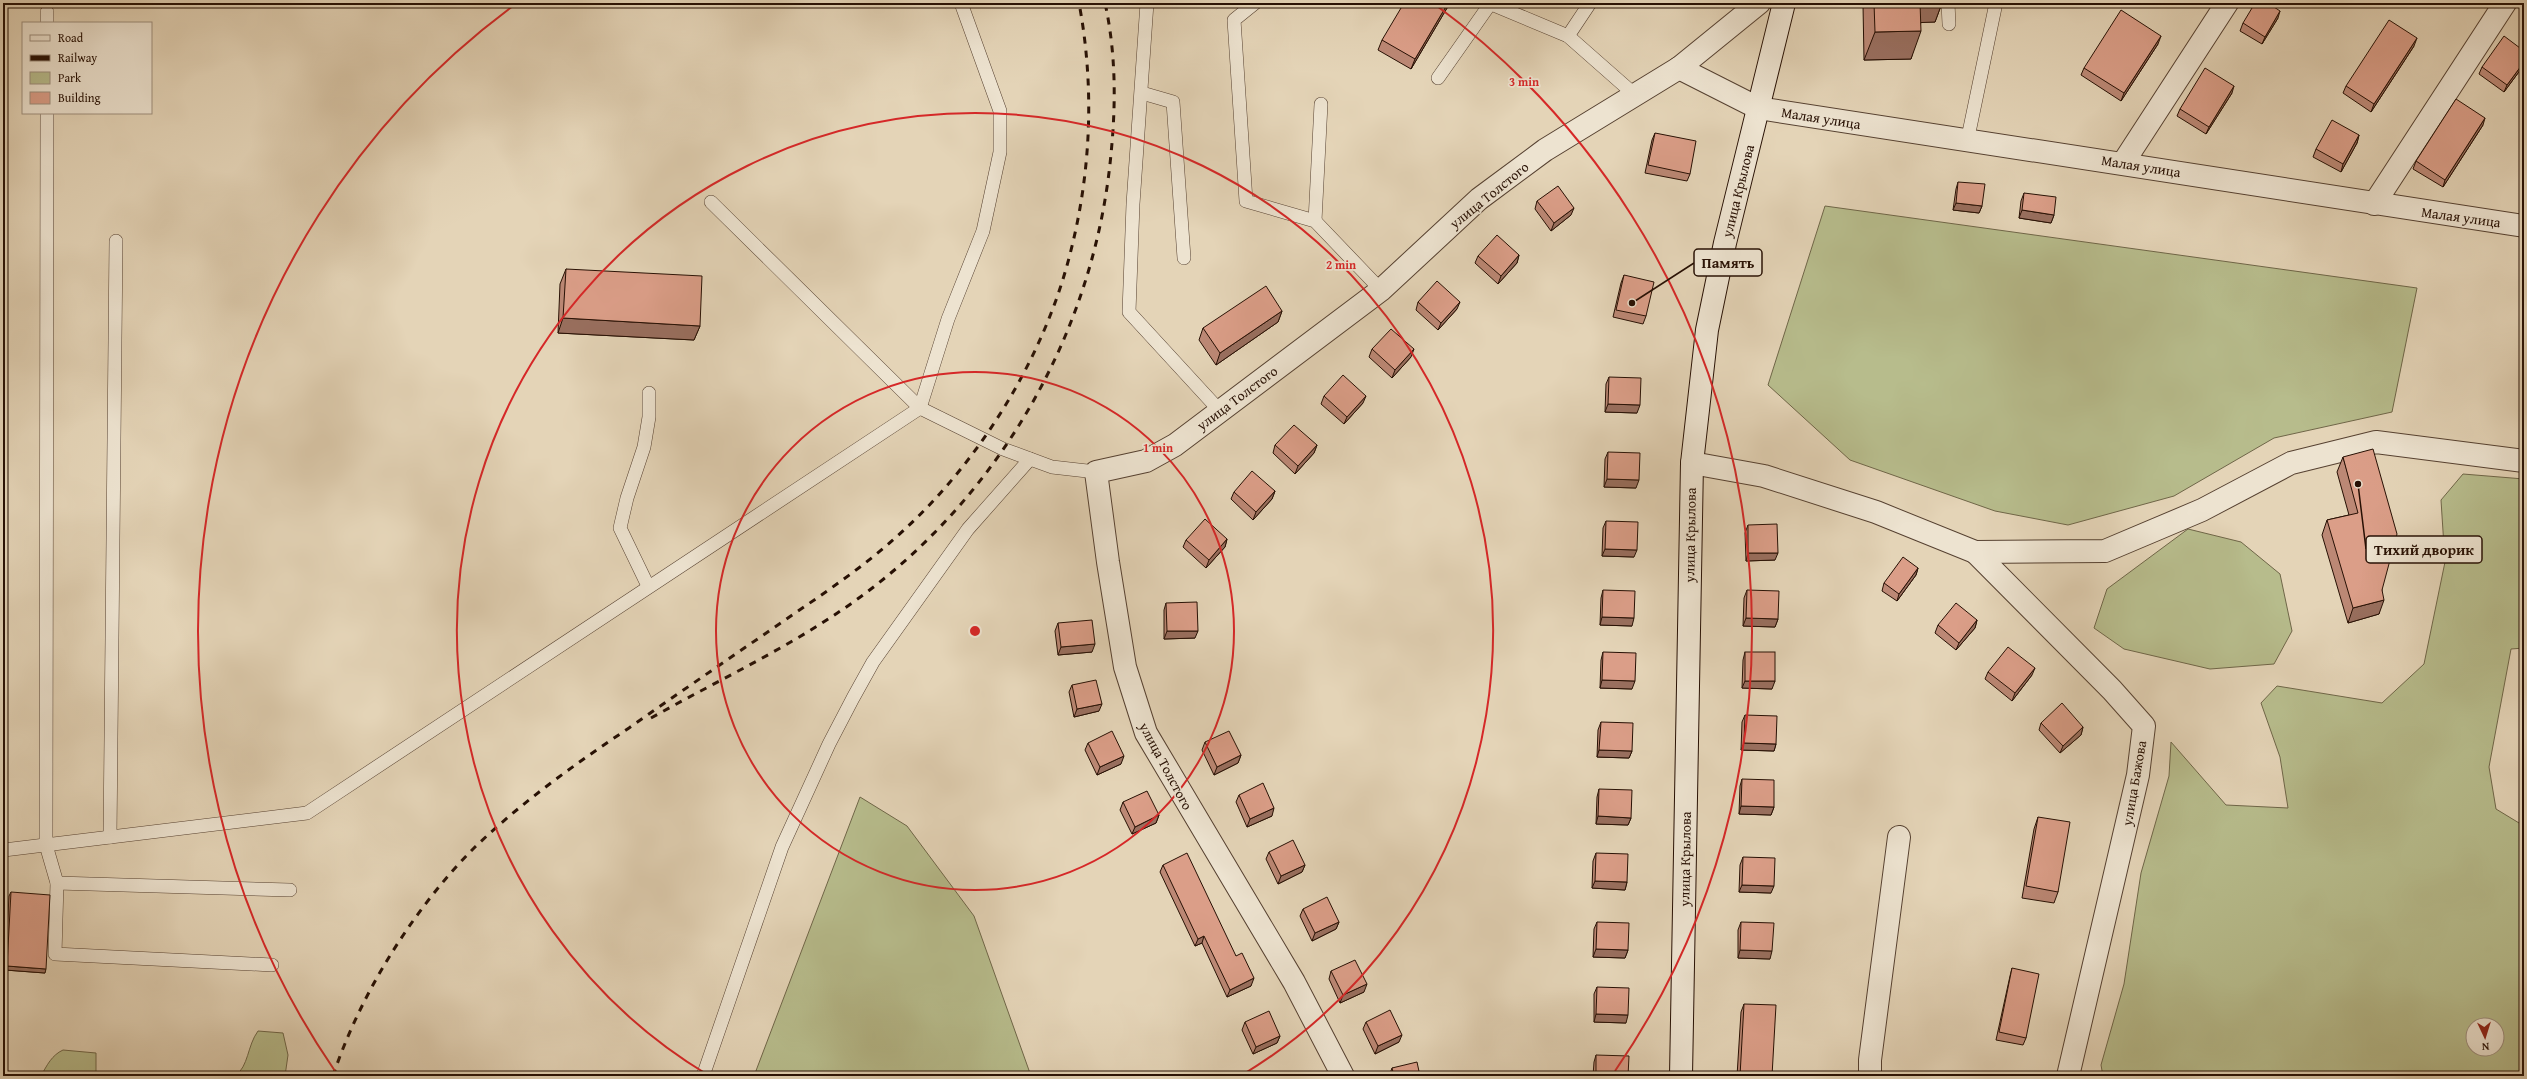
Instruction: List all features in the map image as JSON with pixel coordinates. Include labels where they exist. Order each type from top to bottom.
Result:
[{"type":"street","name":"улица Толстого","points":[[1342,1076],[1294,982],[1146,733],[1125,667],[1108,562],[1096,472],[1146,461],[1175,445],[1381,290],[1479,199],[1545,150],[1679,68],[1759,3]]},
{"type":"street","name":"улица Крылова","points":[[1681,1076],[1692,463],[1706,330],[1784,3]]},
{"type":"street","points":[[2123,163],[2227,3]]},
{"type":"street","points":[[2374,204],[2505,3]]},
{"type":"street","name":"Малая улица","points":[[1679,68],[1758,108],[1967,142],[2123,163],[2374,204],[2524,226]]},
{"type":"street","points":[[1692,463],[1764,476],[1876,512],[1975,552],[2105,551],[2202,510],[2291,462],[2376,442],[2524,461]]},
{"type":"street","name":"улица Бажова","points":[[1975,552],[2112,690],[2144,726],[2138,775],[2068,1076]]},
{"type":"street","points":[[1870,1076],[1870,1060],[1899,837]]},
{"type":"lane","points":[[4,850],[307,813],[648,586],[920,408],[948,319],[983,231],[1000,152],[1000,111],[961,3]]},
{"type":"lane","points":[[1147,3],[1142,93],[1133,204],[1129,312],[1220,411]]},
{"type":"lane","points":[[1255,3],[1234,20],[1246,201],[1315,221],[1381,290]]},
{"type":"lane","points":[[1568,36],[1590,3]]},
{"type":"lane","points":[[1948,3],[1949,24]]},
{"type":"lane","points":[[1967,142],[1996,3]]},
{"type":"lane","points":[[1438,78],[1490,4],[1568,36],[1635,95]]},
{"type":"lane","points":[[1142,93],[1173,102],[1184,258]]},
{"type":"lane","points":[[1315,221],[1321,104]]},
{"type":"lane","points":[[47,114],[46,845],[57,882],[55,954],[272,965]]},
{"type":"lane","points":[[710,202],[920,408],[1003,449],[1059,468],[1096,472]]},
{"type":"lane","points":[[110,837],[116,241]]},
{"type":"lane","points":[[648,586],[620,528],[627,498],[644,447],[649,417],[650,393]]},
{"type":"lane","points":[[703,1076],[782,847],[846,711],[873,662],[920,594],[968,529],[1030,458]]},
{"type":"lane","points":[[57,882],[290,890]]},
{"type":"green space","points":[[1825,206],[2417,288],[2392,412],[2274,438],[2174,496],[2068,525],[1995,511],[1850,460],[1768,385]]},
{"type":"green space","points":[[2463,474],[2524,479],[2524,648],[2511,649],[2489,767],[2496,809],[2524,826],[2524,1076],[2103,1076],[2101,1065],[2124,984],[2141,873],[2169,776],[2171,742],[2226,805],[2288,808],[2280,757],[2261,703],[2277,686],[2382,703],[2424,664],[2445,562],[2441,500]]},
{"type":"green space","points":[[2188,529],[2241,542],[2280,574],[2292,631],[2274,664],[2210,669],[2124,649],[2094,628],[2107,589]]},
{"type":"green space","points":[[860,797],[907,826],[974,916],[1031,1076],[754,1076]]},
{"type":"green space","points":[[258,1031],[283,1033],[288,1055],[285,1076],[235,1076],[243,1067],[254,1037]]},
{"type":"green space","points":[[63,1050],[96,1053],[96,1076],[41,1076],[53,1058]]},
{"type":"building","points":[[1404,3],[1448,3],[1415,59],[1382,40]]},
{"type":"building","points":[[1874,3],[1920,3],[1921,31],[1875,32]]},
{"type":"building","points":[[2255,3],[2268,3],[2280,11],[2265,37],[2243,23]]},
{"type":"building","points":[[2121,10],[2161,36],[2124,93],[2084,68]]},
{"type":"building","points":[[2389,20],[2417,38],[2374,104],[2346,86]]},
{"type":"building","points":[[2504,36],[2524,51],[2524,62],[2507,85],[2482,67]]},
{"type":"building","points":[[2205,68],[2234,86],[2209,127],[2180,109]]},
{"type":"building","points":[[2456,99],[2485,118],[2445,180],[2416,161]]},
{"type":"building","points":[[2332,120],[2359,135],[2343,164],[2316,149]]},
{"type":"building","points":[[1655,133],[1696,141],[1690,174],[1648,165]]},
{"type":"building","points":[[1958,182],[1985,184],[1982,206],[1956,203]]},
{"type":"building","points":[[1558,186],[1574,208],[1554,223],[1537,201]]},
{"type":"building","points":[[2024,193],[2056,197],[2054,215],[2022,210]]},
{"type":"building","points":[[1497,235],[1519,255],[1501,276],[1478,256]]},
{"type":"building","points":[[566,269],[702,276],[700,326],[563,318]]},
{"type":"building","points":[[1624,275],[1654,282],[1646,316],[1616,310]]},
{"type":"building","points":[[1437,281],[1460,302],[1441,323],[1418,302]]},
{"type":"building","points":[[1266,286],[1282,311],[1220,353],[1203,328]]},
{"type":"building","points":[[1391,329],[1414,349],[1395,370],[1372,349]]},
{"type":"building","points":[[1343,375],[1366,396],[1347,417],[1324,396]]},
{"type":"building","points":[[1609,377],[1641,378],[1640,405],[1608,404]]},
{"type":"building","points":[[1294,425],[1317,445],[1298,466],[1275,445]]},
{"type":"building","points":[[2373,449],[2397,534],[2382,590],[2384,600],[2353,608],[2327,520],[2358,513],[2343,457]]},
{"type":"building","points":[[1608,452],[1640,453],[1639,480],[1607,479]]},
{"type":"building","points":[[1252,471],[1275,491],[1256,512],[1234,492]]},
{"type":"building","points":[[1205,519],[1227,539],[1209,560],[1186,540]]},
{"type":"building","points":[[1606,521],[1638,522],[1637,550],[1605,549]]},
{"type":"building","points":[[1777,524],[1778,553],[1748,553],[1748,525]]},
{"type":"building","points":[[1903,557],[1918,568],[1899,594],[1884,583]]},
{"type":"building","points":[[1603,590],[1635,591],[1634,618],[1602,617]]},
{"type":"building","points":[[1747,590],[1779,591],[1778,619],[1746,618]]},
{"type":"building","points":[[1197,602],[1198,631],[1167,631],[1166,603]]},
{"type":"building","points":[[1956,603],[1977,620],[1959,643],[1938,625]]},
{"type":"building","points":[[1092,620],[1095,644],[1061,647],[1058,623]]},
{"type":"building","points":[[2008,647],[2035,668],[2015,693],[1988,672]]},
{"type":"building","points":[[1603,652],[1636,653],[1635,681],[1602,680]]},
{"type":"building","points":[[1745,652],[1775,652],[1775,681],[1745,681]]},
{"type":"building","points":[[1096,680],[1102,704],[1077,709],[1072,685]]},
{"type":"building","points":[[2062,703],[2083,727],[2063,746],[2041,723]]},
{"type":"building","points":[[1745,715],[1777,716],[1776,744],[1744,743]]},
{"type":"building","points":[[1601,722],[1633,723],[1632,751],[1599,750]]},
{"type":"building","points":[[1112,731],[1124,756],[1100,767],[1088,743]]},
{"type":"building","points":[[1229,731],[1241,755],[1217,767],[1205,742]]},
{"type":"building","points":[[1742,779],[1774,780],[1774,807],[1741,806]]},
{"type":"building","points":[[1263,783],[1274,808],[1250,819],[1239,795]]},
{"type":"building","points":[[1599,789],[1632,790],[1631,818],[1598,816]]},
{"type":"building","points":[[1147,791],[1159,815],[1135,827],[1123,802]]},
{"type":"building","points":[[2038,817],[2070,822],[2058,892],[2026,886]]},
{"type":"building","points":[[1293,840],[1305,865],[1281,876],[1269,852]]},
{"type":"building","points":[[1187,853],[1236,956],[1242,953],[1254,978],[1230,990],[1204,936],[1198,939],[1163,865]]},
{"type":"building","points":[[1596,853],[1628,854],[1627,882],[1595,881]]},
{"type":"building","points":[[1743,857],[1775,858],[1774,886],[1742,885]]},
{"type":"building","points":[[11,892],[50,895],[46,969],[7,966]]},
{"type":"building","points":[[1327,897],[1339,922],[1315,933],[1303,909]]},
{"type":"building","points":[[1597,922],[1629,923],[1628,950],[1596,949]]},
{"type":"building","points":[[1741,922],[1774,923],[1772,951],[1740,950]]},
{"type":"building","points":[[1355,960],[1367,984],[1343,995],[1331,971]]},
{"type":"building","points":[[2012,968],[2039,974],[2026,1038],[1999,1032]]},
{"type":"building","points":[[1597,987],[1629,988],[1628,1015],[1596,1014]]},
{"type":"building","points":[[1744,1004],[1776,1005],[1772,1076],[1740,1076]]},
{"type":"building","points":[[1390,1010],[1402,1035],[1378,1046],[1366,1022]]},
{"type":"building","points":[[1269,1011],[1280,1036],[1256,1047],[1245,1022]]},
{"type":"building","points":[[1596,1055],[1629,1056],[1628,1076],[1596,1076]]},
{"type":"building","points":[[1417,1062],[1420,1076],[1394,1076],[1392,1068]]},
{"type":"railway","points":[[333,1076],[344,1045],[358,1014],[391,954],[431,897],[452,871],[475,847],[511,814],[589,755],[824,593],[874,556],[890,543],[933,501],[959,471],[983,439],[1006,405],[1026,369],[1043,333],[1058,295],[1076,227],[1086,163],[1089,99],[1084,35],[1079,3]]},
{"type":"railway","points":[[651,718],[786,645],[838,613],[863,595],[913,553],[959,507],[999,456],[1034,401],[1062,343],[1085,282],[1101,219],[1111,154],[1114,116],[1113,60],[1109,22],[1105,3]]},
{"type":"place","name":"Память","points":[[1632,303]]},
{"type":"place","name":"Тихий дворик","points":[[2358,484]]}]
